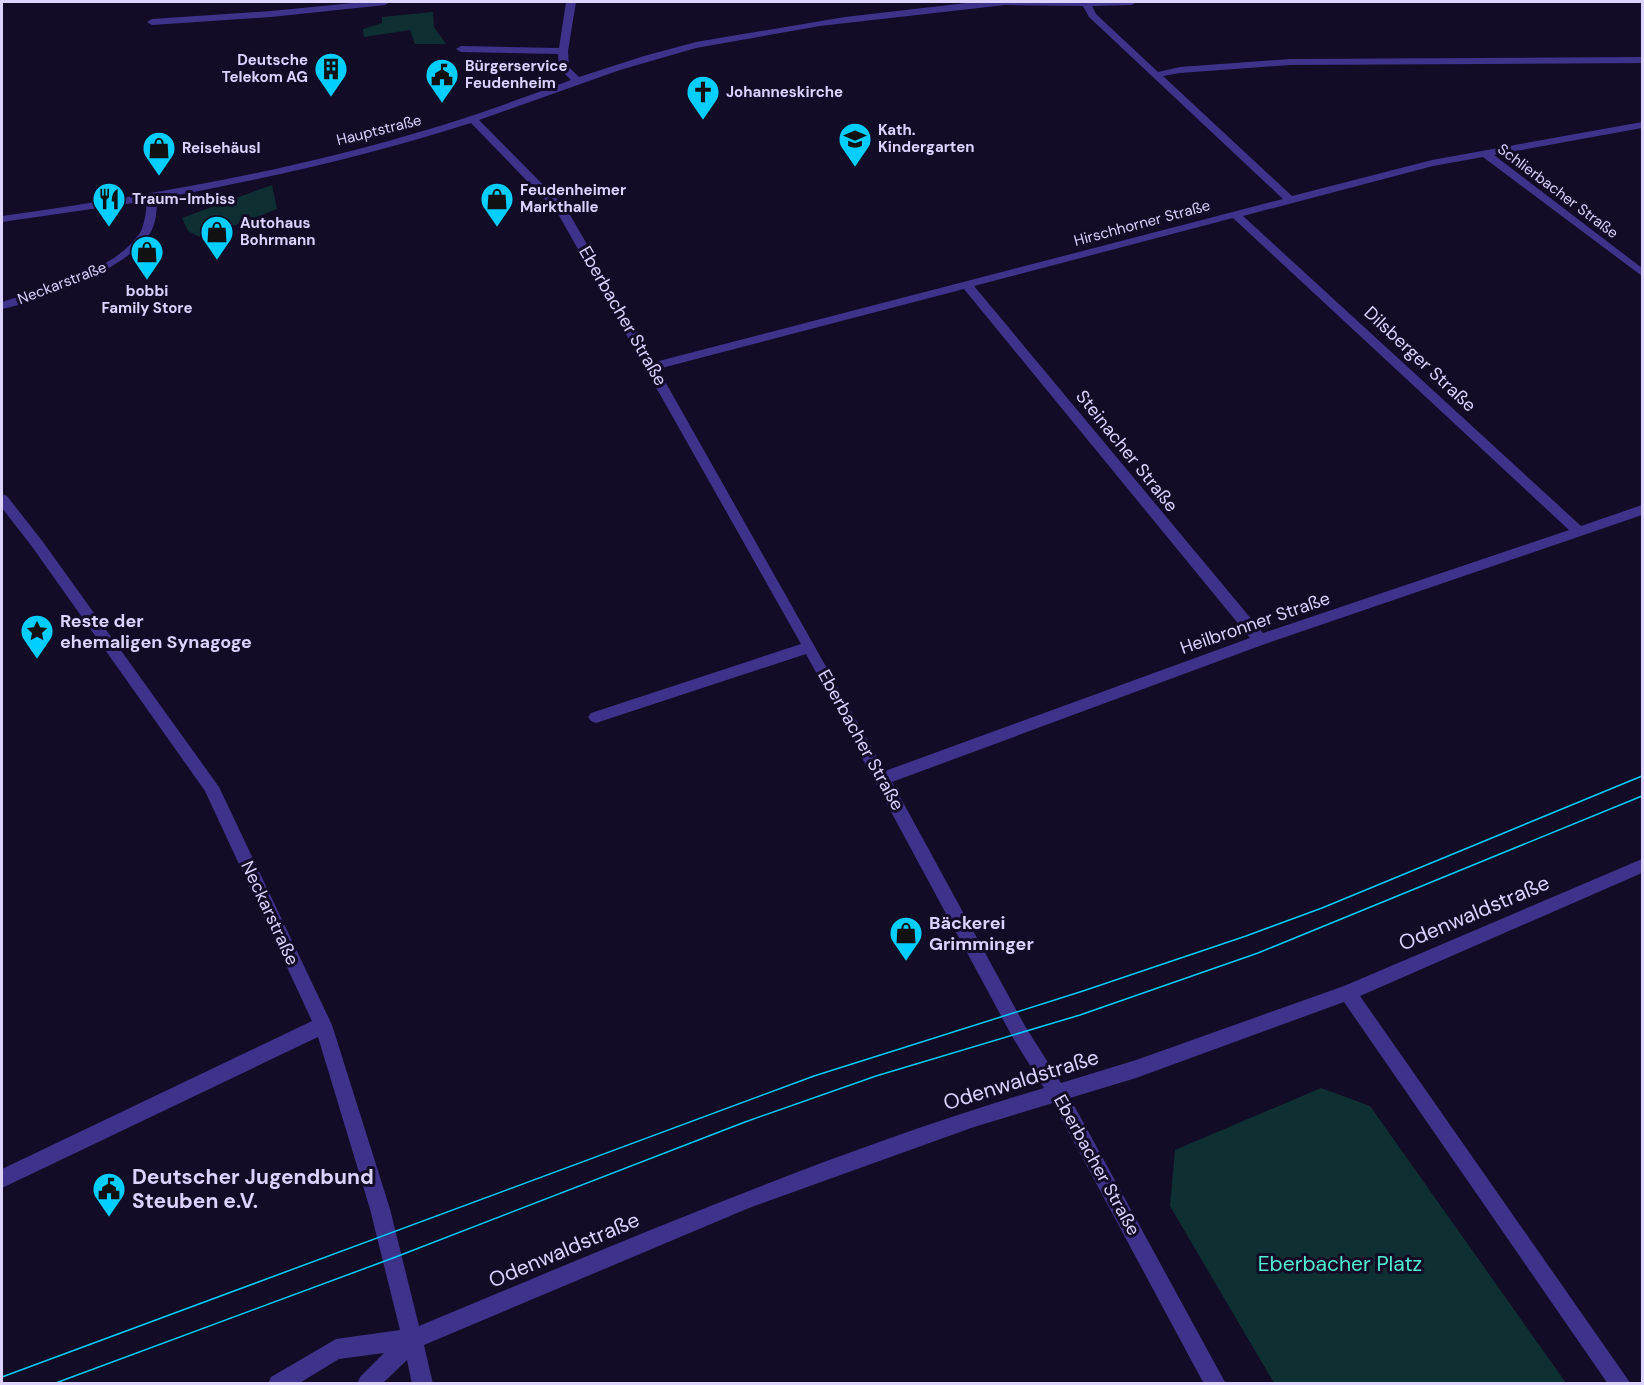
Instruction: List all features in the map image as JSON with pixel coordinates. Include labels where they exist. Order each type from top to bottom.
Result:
[{"type":"street","points":[[152,22],[271,14],[385,2]]},
{"type":"street","points":[[571,2],[563,51],[564,68],[578,82]]},
{"type":"street","name":"Hauptstraße","points":[[2,219],[152,196],[388,144],[474,120],[646,58],[751,34],[885,14],[1005,2],[1086,4],[1132,2]]},
{"type":"street","points":[[1086,4],[1092,15],[1289,199]]},
{"type":"street","points":[[461,49],[563,51]]},
{"type":"street","points":[[1155,75],[1180,70],[1290,62],[1642,60]]},
{"type":"street","name":"Eberbacher Straße","points":[[474,120],[562,210],[810,647],[1019,1032],[1058,1094],[1216,1383]]},
{"type":"street","name":"Hirschhorner Straße","points":[[652,367],[1432,163],[1642,125]]},
{"type":"street","name":"Schlierbacher Straße","points":[[1485,153],[1642,273]]},
{"type":"street","name":"Neckarstraße","points":[[2,306],[106,268],[132,248],[145,232],[152,211],[152,196]]},
{"type":"street","name":"Dilsberger Straße","points":[[1235,214],[1580,532]]},
{"type":"street","name":"Steinacher Straße","points":[[966,284],[1260,640]]},
{"type":"street","name":"Neckarstraße","points":[[2,499],[38,545],[211,787],[323,1025],[380,1209],[423,1383]]},
{"type":"street","name":"Heilbronner Straße","points":[[882,779],[1260,640],[1642,510]]},
{"type":"street","points":[[596,717],[810,647]]},
{"type":"street","name":"Odenwaldstraße","points":[[413,1339],[748,1199],[974,1118],[1136,1069],[1348,993],[1642,866]]},
{"type":"street","points":[[1348,993],[1621,1383]]},
{"type":"street","points":[[2,1179],[323,1025]]},
{"type":"street","points":[[278,1383],[336,1349],[413,1339]]},
{"type":"street","points":[[367,1383],[413,1339]]},
{"type":"green space","points":[[433,12],[434,27],[446,44],[415,44],[410,30],[364,37],[363,29],[382,23],[382,17]]},
{"type":"green space","points":[[272,185],[277,209],[202,238],[188,231],[182,218]]},
{"type":"green space","name":"Eberbacher Platz","points":[[1321,1088],[1370,1106],[1566,1383],[1274,1383],[1170,1206],[1175,1150]]},
{"type":"tram line","points":[[2,1377],[814,1076],[1083,991],[1246,936],[1322,908],[1642,776]]},
{"type":"tram line","points":[[53,1384],[393,1258],[745,1122],[876,1076],[1080,1015],[1258,953],[1642,796]]},
{"type":"place","name":"Deutsche Telekom AG","points":[[331,98]]},
{"type":"place","name":"Bürgerservice Feudenheim","points":[[442,104]]},
{"type":"place","name":"Johanneskirche","points":[[703,121]]},
{"type":"place","name":"Kath. Kindergarten","points":[[855,168]]},
{"type":"place","name":"Reisehäusl","points":[[159,177]]},
{"type":"place","name":"Traum-Imbiss","points":[[109,228]]},
{"type":"place","name":"Feudenheimer Markthalle","points":[[497,228]]},
{"type":"place","name":"Autohaus Bohrmann","points":[[217,261]]},
{"type":"place","name":"bobbi Family Store","points":[[147,281]]},
{"type":"place","name":"Reste der ehemaligen Synagoge","points":[[37,660]]},
{"type":"place","name":"Bäckerei Grimminger","points":[[906,962]]},
{"type":"place","name":"Deutscher Jugendbund Steuben e.V.","points":[[109,1218]]}]
